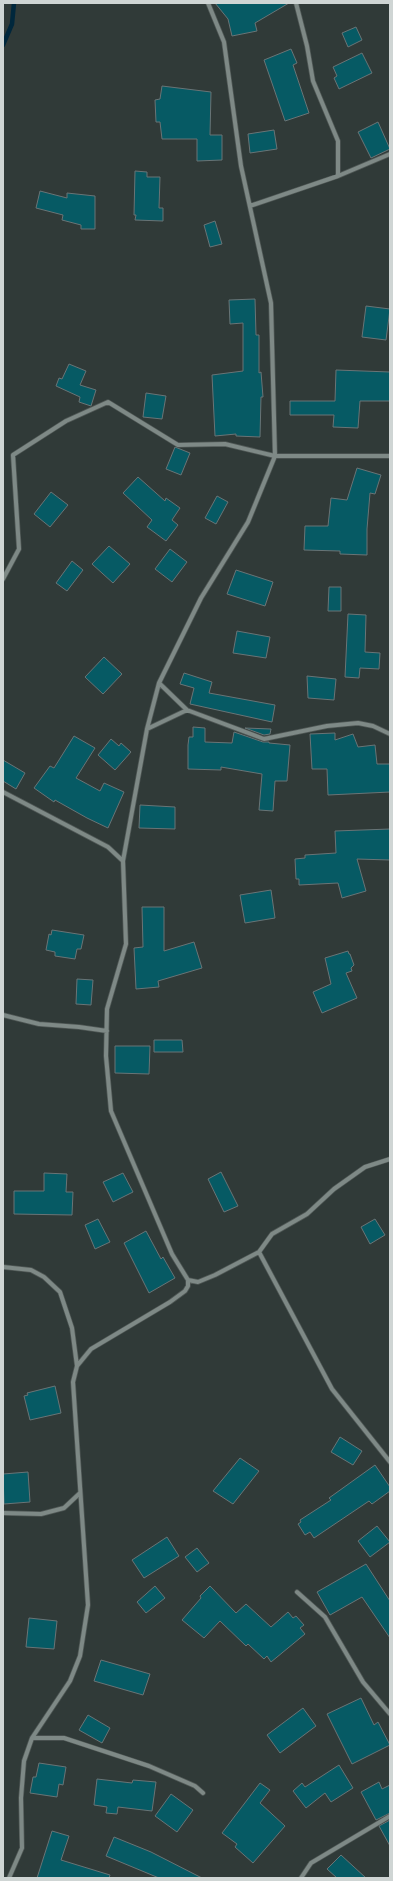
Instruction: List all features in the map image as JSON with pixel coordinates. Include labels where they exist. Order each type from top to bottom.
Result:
[{"type":"street","points":[[77,1366],[91,1349],[170,1302],[185,1291],[188,1286],[188,1280],[172,1254],[111,1111],[106,1056],[107,1009],[126,944],[122,861],[147,729],[159,683],[201,598],[248,522],[275,456],[271,303],[242,166],[224,42],[208,3]]},
{"type":"street","points":[[296,3],[307,46],[313,81],[338,141],[338,176]]},
{"type":"street","points":[[250,206],[338,176],[390,154]]},
{"type":"street","points":[[3,579],[19,549],[13,455],[66,421],[108,402],[178,445],[225,444],[275,456],[390,456]]},
{"type":"street","points":[[159,683],[187,710],[264,739],[327,726],[358,724],[373,726],[390,734]]},
{"type":"street","points":[[147,729],[187,710]]},
{"type":"street","points":[[3,792],[108,847],[122,861]]},
{"type":"street","points":[[3,1015],[39,1024],[107,1031]]},
{"type":"street","points":[[188,1280],[198,1282],[259,1252],[272,1234],[307,1214],[334,1189],[365,1167],[390,1159]]},
{"type":"street","points":[[259,1252],[332,1389],[390,1462]]},
{"type":"street","points":[[3,1267],[31,1270],[44,1277],[60,1292],[72,1328],[77,1366],[73,1382],[88,1605],[80,1656],[70,1681],[32,1738],[24,1761],[21,1798],[22,1848],[9,1878]]},
{"type":"street","points":[[3,1513],[41,1514],[64,1508],[80,1493]]},
{"type":"street","points":[[297,1592],[325,1617],[364,1682],[390,1714]]},
{"type":"street","points":[[32,1738],[64,1738],[142,1763],[196,1786],[203,1793]]},
{"type":"street","points":[[301,1878],[311,1863],[390,1816]]},
{"type":"building","points":[[215,3],[289,3],[255,23],[257,31],[232,36],[228,19]]},
{"type":"building","points":[[356,27],[362,40],[348,47],[342,33]]},
{"type":"building","points":[[291,49],[297,63],[293,65],[309,113],[285,121],[264,60]]},
{"type":"building","points":[[362,53],[372,73],[339,89],[334,78],[337,76],[333,67]]},
{"type":"building","points":[[162,86],[211,92],[210,135],[222,135],[222,160],[197,161],[197,139],[162,139],[160,122],[156,122],[155,100],[160,99]]},
{"type":"building","points":[[378,122],[390,149],[371,158],[358,132]]},
{"type":"building","points":[[274,130],[277,149],[250,153],[248,134]]},
{"type":"building","points":[[135,171],[147,172],[147,177],[160,177],[159,208],[163,208],[163,221],[135,220]]},
{"type":"building","points":[[40,191],[67,198],[67,193],[95,196],[95,229],[81,229],[81,225],[62,220],[63,215],[36,208]]},
{"type":"building","points":[[215,221],[222,244],[210,247],[204,225]]},
{"type":"building","points":[[255,299],[256,335],[259,335],[259,373],[261,372],[263,397],[261,397],[260,437],[236,436],[236,434],[215,436],[212,375],[243,371],[243,323],[230,324],[229,300]]},
{"type":"building","points":[[366,306],[390,309],[386,340],[362,337]]},
{"type":"building","points":[[69,364],[86,371],[80,385],[96,390],[91,406],[79,402],[80,397],[56,386],[59,378],[62,379]]},
{"type":"building","points":[[336,370],[390,372],[390,401],[360,401],[358,428],[333,427],[334,415],[290,415],[290,401],[335,401]]},
{"type":"building","points":[[146,393],[166,396],[162,419],[143,417]]},
{"type":"building","points":[[175,447],[190,453],[181,475],[166,469]]},
{"type":"building","points":[[357,468],[381,475],[375,494],[370,493],[367,529],[367,555],[340,554],[340,551],[304,550],[305,526],[328,526],[331,498],[347,500]]},
{"type":"building","points":[[138,477],[165,501],[166,498],[180,508],[172,520],[178,525],[166,541],[147,527],[152,520],[123,493]]},
{"type":"building","points":[[51,492],[68,505],[50,527],[34,514]]},
{"type":"building","points":[[217,496],[228,502],[216,524],[205,518]]},
{"type":"building","points":[[109,546],[130,564],[113,583],[92,564]]},
{"type":"building","points":[[170,549],[187,562],[172,582],[155,569]]},
{"type":"building","points":[[72,561],[83,570],[67,591],[56,583]]},
{"type":"building","points":[[236,570],[273,582],[265,606],[227,594]]},
{"type":"building","points":[[329,587],[341,587],[341,611],[328,611]]},
{"type":"building","points":[[348,614],[366,615],[365,652],[380,653],[379,669],[360,668],[359,678],[345,677]]},
{"type":"building","points":[[237,631],[270,637],[266,658],[233,653]]},
{"type":"building","points":[[104,657],[122,674],[103,694],[85,677]]},
{"type":"building","points":[[184,673],[212,682],[209,693],[275,705],[272,722],[190,704],[194,688],[180,684]]},
{"type":"building","points":[[307,676],[336,679],[334,700],[308,698]]},
{"type":"building","points":[[193,727],[205,728],[205,742],[232,743],[234,732],[263,742],[290,745],[287,781],[275,781],[273,811],[259,810],[262,774],[221,767],[221,770],[188,769],[188,745],[189,737],[193,737]]},
{"type":"building","points":[[245,728],[271,729],[270,734],[264,735]]},
{"type":"building","points":[[335,733],[335,740],[353,734],[358,747],[375,745],[377,764],[390,764],[390,792],[328,795],[327,769],[312,769],[310,734]]},
{"type":"building","points":[[74,736],[95,748],[76,778],[100,791],[104,783],[124,792],[108,828],[55,800],[54,802],[34,788],[50,766],[54,768]]},
{"type":"building","points":[[111,739],[119,746],[121,743],[131,752],[115,770],[98,755]]},
{"type":"building","points":[[3,760],[25,773],[16,789],[3,781]]},
{"type":"building","points":[[140,805],[175,807],[175,829],[139,828]]},
{"type":"building","points":[[390,829],[390,860],[357,859],[366,891],[342,898],[338,883],[299,885],[299,879],[296,879],[295,859],[305,858],[305,855],[336,853],[335,831]]},
{"type":"building","points":[[271,890],[275,918],[245,923],[240,895]]},
{"type":"building","points":[[142,907],[164,907],[164,951],[194,942],[202,968],[158,981],[159,987],[136,989],[134,948],[143,947]]},
{"type":"building","points":[[52,930],[84,935],[81,949],[77,949],[75,959],[55,956],[55,952],[46,950],[49,934],[51,935]]},
{"type":"building","points":[[348,951],[354,965],[351,968],[352,971],[346,973],[357,998],[322,1013],[313,992],[331,984],[325,958]]},
{"type":"building","points":[[77,979],[93,980],[91,1005],[76,1004]]},
{"type":"building","points":[[154,1040],[182,1040],[183,1052],[154,1052]]},
{"type":"building","points":[[115,1046],[150,1046],[149,1074],[115,1073]]},
{"type":"building","points":[[221,1172],[238,1206],[224,1212],[208,1179]]},
{"type":"building","points":[[44,1173],[67,1174],[66,1192],[73,1192],[72,1215],[14,1214],[14,1191],[44,1191]]},
{"type":"building","points":[[123,1173],[133,1192],[113,1202],[103,1182]]},
{"type":"building","points":[[98,1219],[110,1242],[95,1249],[85,1225]]},
{"type":"building","points":[[375,1219],[385,1235],[370,1244],[361,1227]]},
{"type":"building","points":[[146,1231],[161,1259],[163,1257],[175,1278],[149,1293],[124,1243]]},
{"type":"building","points":[[55,1386],[61,1413],[30,1420],[24,1396],[28,1395],[27,1393]]},
{"type":"building","points":[[340,1437],[362,1451],[353,1465],[331,1452]]},
{"type":"building","points":[[240,1458],[259,1471],[233,1504],[213,1491]]},
{"type":"building","points":[[375,1465],[390,1487],[390,1491],[372,1504],[369,1501],[314,1538],[310,1532],[305,1535],[298,1524],[301,1522],[300,1520],[331,1500],[329,1498]]},
{"type":"building","points":[[28,1472],[30,1502],[4,1504],[3,1474]]},
{"type":"building","points":[[377,1526],[390,1542],[370,1557],[358,1541]]},
{"type":"building","points":[[167,1537],[179,1556],[144,1578],[132,1560]]},
{"type":"building","points":[[197,1548],[209,1563],[197,1572],[185,1557]]},
{"type":"building","points":[[366,1564],[390,1601],[390,1638],[362,1597],[330,1615],[317,1592]]},
{"type":"building","points":[[155,1586],[165,1598],[146,1613],[137,1602]]},
{"type":"building","points":[[210,1586],[236,1613],[246,1604],[271,1627],[288,1612],[293,1618],[296,1616],[304,1625],[300,1628],[305,1634],[271,1662],[267,1656],[264,1659],[248,1644],[246,1646],[220,1621],[204,1638],[182,1620],[201,1598],[200,1596]]},
{"type":"building","points":[[29,1618],[57,1621],[54,1649],[26,1647]]},
{"type":"building","points":[[101,1660],[150,1674],[143,1695],[94,1681]]},
{"type":"building","points":[[361,1698],[374,1725],[378,1722],[390,1745],[352,1764],[327,1714]]},
{"type":"building","points":[[303,1708],[316,1726],[280,1753],[267,1735]]},
{"type":"building","points":[[88,1715],[110,1728],[102,1743],[79,1730]]},
{"type":"building","points":[[39,1763],[66,1767],[63,1785],[59,1784],[57,1797],[30,1793],[33,1777],[36,1777]]},
{"type":"building","points":[[339,1765],[353,1788],[331,1802],[325,1793],[306,1808],[293,1791],[302,1783],[305,1787]]},
{"type":"building","points":[[97,1779],[132,1783],[133,1780],[156,1782],[152,1811],[118,1807],[117,1814],[106,1813],[107,1807],[94,1805]]},
{"type":"building","points":[[379,1782],[382,1789],[390,1785],[390,1813],[376,1820],[361,1792]]},
{"type":"building","points":[[260,1783],[270,1790],[260,1803],[285,1826],[253,1863],[235,1847],[237,1844],[222,1833]]},
{"type":"building","points":[[171,1794],[193,1810],[177,1832],[155,1816]]},
{"type":"building","points":[[390,1820],[390,1846],[379,1826]]},
{"type":"building","points":[[52,1831],[69,1836],[61,1860],[110,1875],[109,1878],[37,1878]]},
{"type":"building","points":[[114,1837],[151,1852],[202,1878],[159,1878],[106,1856]]},
{"type":"building","points":[[341,1855],[366,1878],[337,1878],[327,1869]]},
{"type":"waterway","points":[[3,45],[12,24],[14,3]]}]
